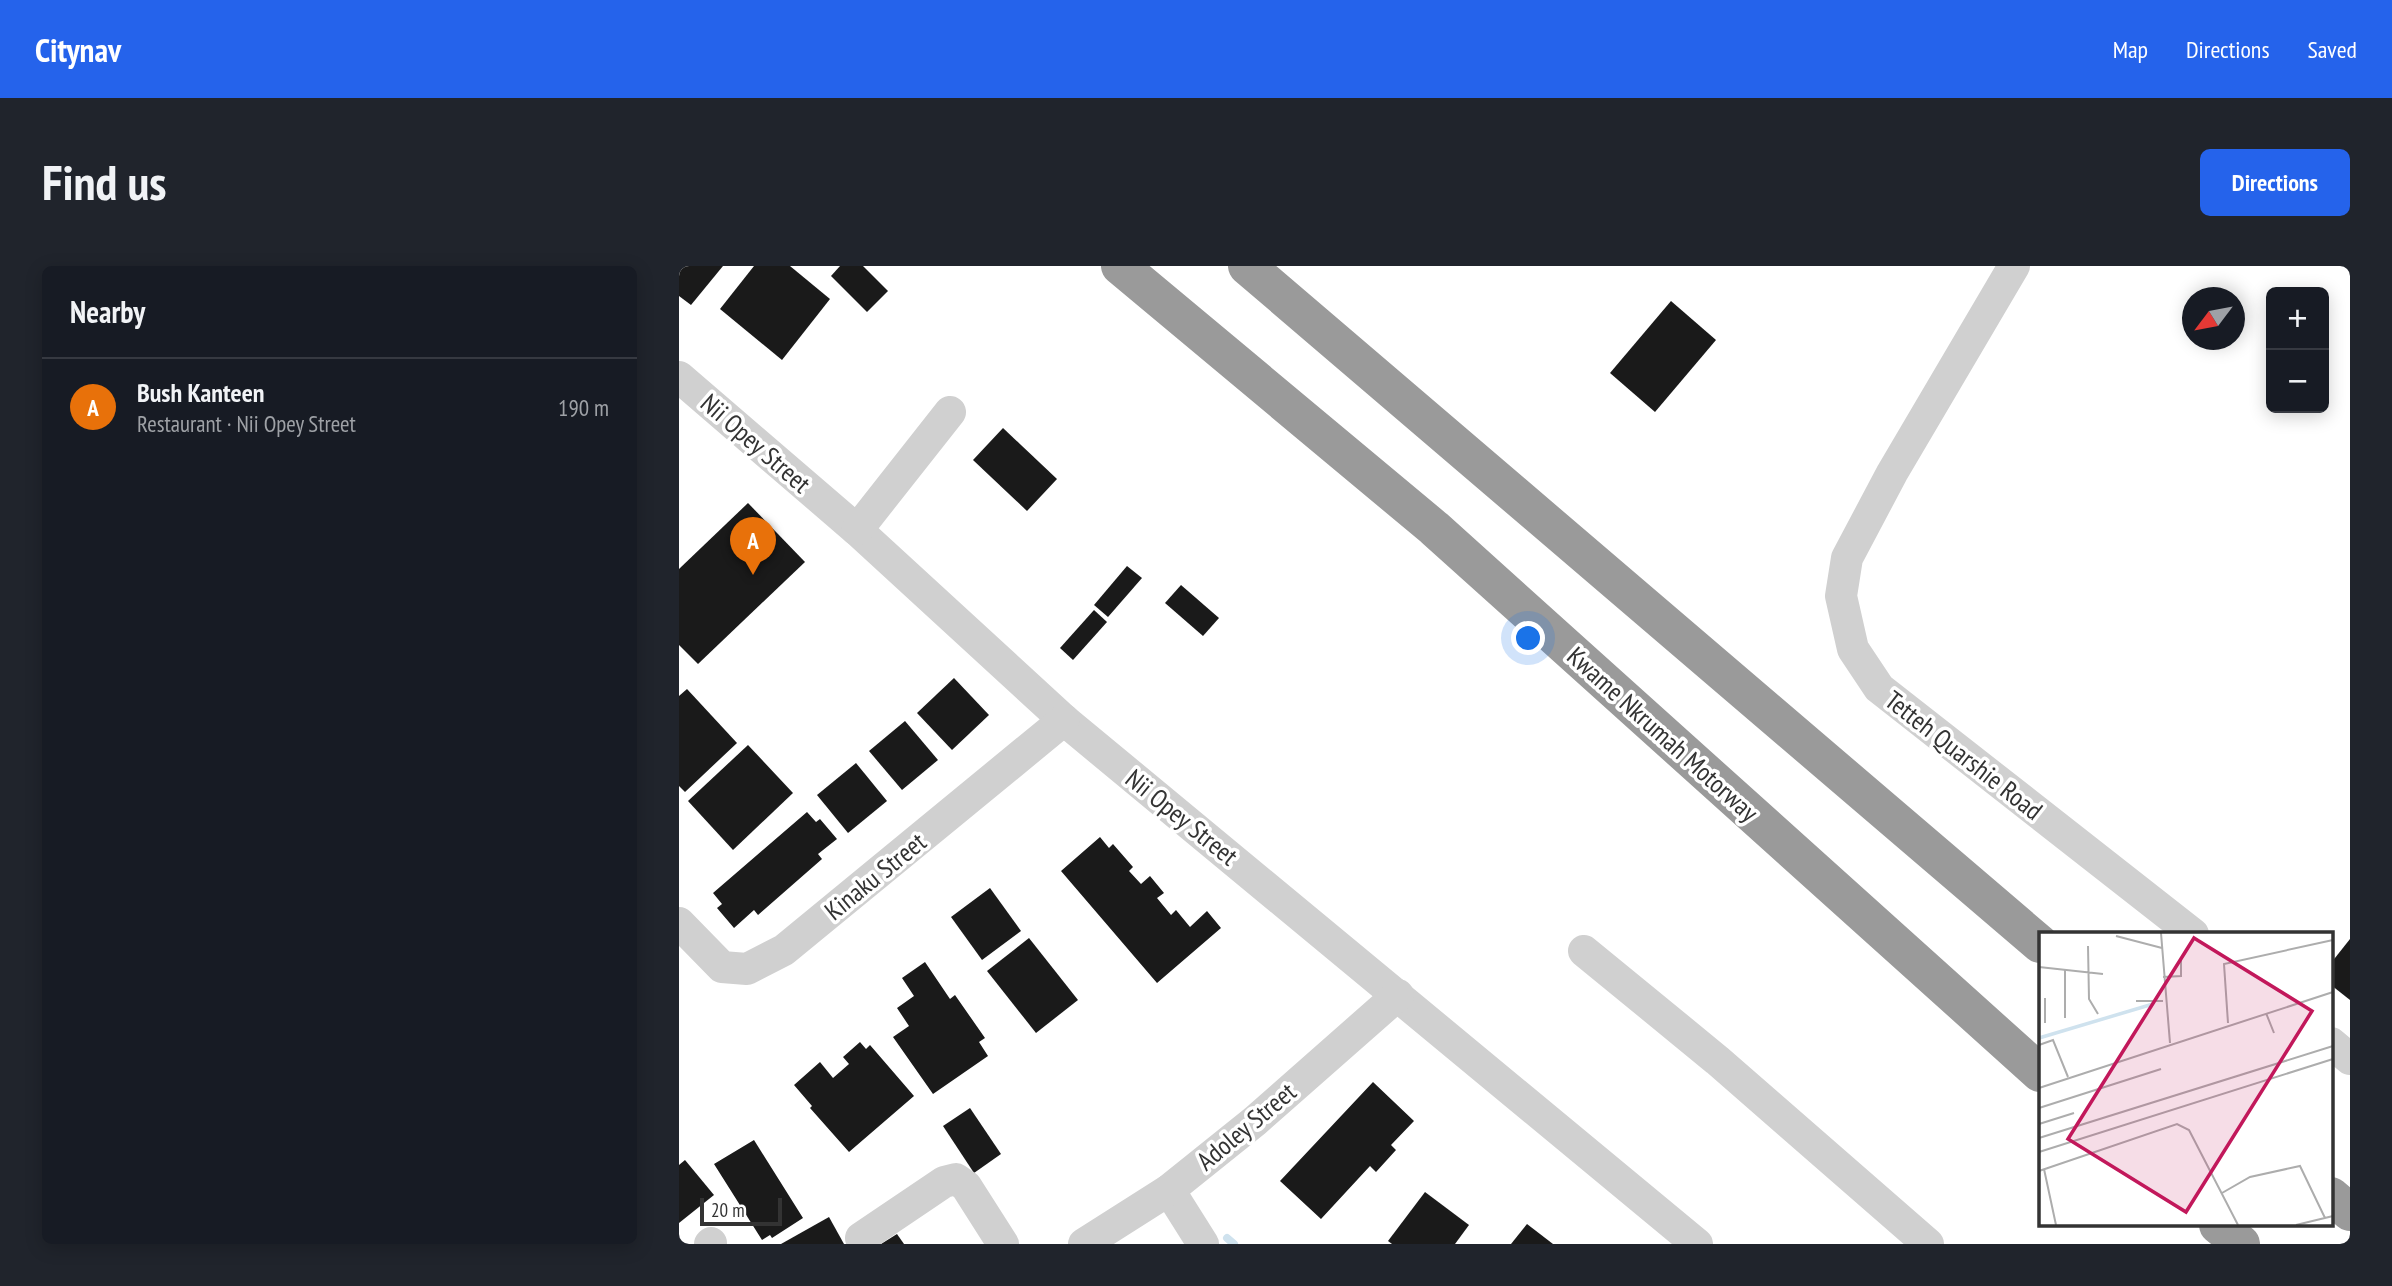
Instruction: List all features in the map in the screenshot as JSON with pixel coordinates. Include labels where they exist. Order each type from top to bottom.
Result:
[{"type":"highway","name":"Kwame Nkrumah Motorway","points":[[1120,266],[1434,528],[2039,1072]]},
{"type":"highway","points":[[1247,266],[2039,943]]},
{"type":"highway","points":[[2333,1198],[2350,1212]]},
{"type":"highway","points":[[2219,1226],[2241,1244]]},
{"type":"street","name":"Tetteh Quarshie Road","points":[[2014,266],[1892,473],[1847,558],[1841,596],[1853,649],[1879,688],[2190,932]]},
{"type":"street","name":"Nii Opey Street","points":[[679,377],[857,530],[1064,720],[1697,1244]]},
{"type":"street","points":[[857,530],[950,412]]},
{"type":"street","name":"Kinaku Street","points":[[679,923],[722,967],[747,969],[769,959],[784,950],[1064,720]]},
{"type":"street","points":[[1584,951],[1717,1060],[1928,1244]]},
{"type":"street","name":"Adoley Street","points":[[1084,1244],[1169,1191],[1255,1121],[1398,995]]},
{"type":"street","points":[[2333,1045],[2350,1059]]},
{"type":"street","points":[[862,1238],[944,1182],[956,1180],[966,1186],[1003,1244]]},
{"type":"street","points":[[1169,1191],[1203,1244]]},
{"type":"building","points":[[679,266],[723,266],[691,305],[679,296]]},
{"type":"building","points":[[754,266],[790,266],[830,299],[782,360],[720,309]]},
{"type":"building","points":[[840,266],[863,266],[888,291],[867,312],[831,276]]},
{"type":"building","points":[[1671,301],[1716,340],[1655,412],[1610,373]]},
{"type":"building","points":[[1003,428],[1057,479],[1027,511],[973,460]]},
{"type":"building","points":[[748,503],[805,562],[698,664],[679,645],[679,569]]},
{"type":"building","points":[[1127,566],[1142,578],[1108,617],[1094,605]]},
{"type":"building","points":[[1181,585],[1219,618],[1203,636],[1165,603]]},
{"type":"building","points":[[1094,610],[1107,622],[1073,660],[1060,648]]},
{"type":"building","points":[[954,678],[989,715],[952,750],[917,713]]},
{"type":"building","points":[[687,689],[737,743],[685,792],[679,786],[679,696]]},
{"type":"building","points":[[905,721],[938,760],[902,790],[869,751]]},
{"type":"building","points":[[748,745],[793,793],[733,850],[688,801]]},
{"type":"building","points":[[856,763],[887,801],[848,833],[817,795]]},
{"type":"building","points":[[807,812],[816,822],[820,819],[837,839],[818,854],[822,859],[758,915],[754,910],[734,928],[717,908],[722,904],[713,893]]},
{"type":"building","points":[[1100,837],[1109,848],[1113,844],[1133,867],[1129,871],[1141,884],[1150,876],[1164,893],[1157,898],[1171,915],[1176,910],[1190,927],[1207,911],[1221,928],[1157,983],[1061,871]]},
{"type":"building","points":[[990,888],[1021,931],[982,960],[951,917]]},
{"type":"building","points":[[1029,938],[1078,1000],[1036,1033],[987,971]]},
{"type":"building","points":[[2350,939],[2350,1000],[2333,987],[2333,960]]},
{"type":"building","points":[[925,962],[950,999],[955,995],[985,1038],[979,1042],[988,1056],[933,1094],[893,1037],[909,1026],[897,1008],[914,996],[902,978]]},
{"type":"building","points":[[860,1042],[866,1049],[870,1045],[914,1096],[849,1152],[810,1108],[812,1106],[794,1085],[820,1062],[833,1078],[849,1064],[843,1057]]},
{"type":"building","points":[[1373,1082],[1414,1121],[1391,1145],[1396,1150],[1376,1172],[1370,1166],[1321,1219],[1280,1181]]},
{"type":"building","points":[[970,1108],[1001,1154],[974,1173],[943,1126]]},
{"type":"building","points":[[754,1140],[803,1218],[772,1238],[770,1235],[762,1240],[714,1164]]},
{"type":"building","points":[[685,1160],[714,1195],[679,1223],[679,1165]]},
{"type":"building","points":[[1425,1192],[1469,1225],[1455,1244],[1392,1244],[1388,1241]]},
{"type":"building","points":[[829,1217],[844,1244],[781,1244]]},
{"type":"building","points":[[1527,1224],[1553,1244],[1511,1244]]},
{"type":"building","points":[[897,1234],[904,1244],[881,1244]]},
{"type":"waterway","points":[[1227,1238],[1234,1244]]},
{"type":"place","name":"Bush Kanteen","points":[[753,575]]}]
